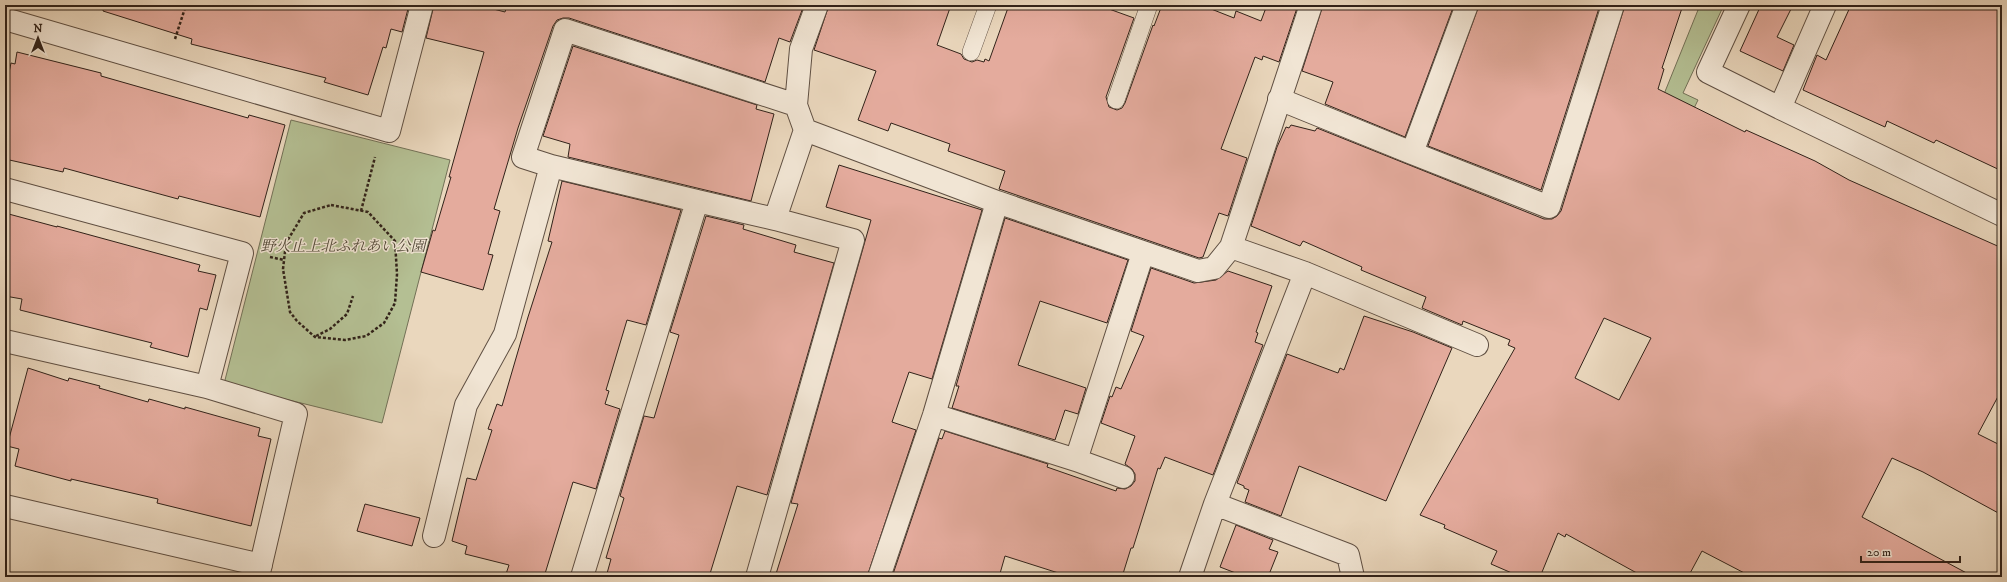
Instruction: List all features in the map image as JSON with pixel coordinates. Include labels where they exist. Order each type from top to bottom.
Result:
[{"type":"street","points":[[5,19],[389,131],[422,5]]},
{"type":"street","points":[[775,219],[805,130],[796,105],[801,49],[817,5]]},
{"type":"street","points":[[805,130],[997,202],[1143,253],[1198,271],[1214,268],[1231,247],[1311,5]]},
{"type":"street","points":[[1412,152],[1467,5]]},
{"type":"street","points":[[1279,99],[1550,207],[1613,5]]},
{"type":"street","points":[[1739,5],[1708,72],[2002,215]]},
{"type":"street","points":[[1780,108],[1825,5]]},
{"type":"street","points":[[757,577],[853,240],[775,219],[523,158],[565,30],[796,105]]},
{"type":"street","points":[[434,536],[466,405],[506,334],[551,166]]},
{"type":"street","points":[[5,189],[242,253],[207,388]]},
{"type":"street","points":[[582,577],[697,201]]},
{"type":"street","points":[[879,577],[934,415],[997,202]]},
{"type":"street","points":[[1231,247],[1305,273],[1477,345]]},
{"type":"street","points":[[1076,460],[1143,253]]},
{"type":"street","points":[[1190,577],[1215,504],[1305,273]]},
{"type":"street","points":[[5,341],[207,388],[296,414],[260,571],[5,506]]},
{"type":"street","points":[[934,415],[1076,460],[1123,478]]},
{"type":"street","points":[[1215,504],[1348,555],[1353,577]]},
{"type":"lane","points":[[971,52],[988,5]]},
{"type":"lane","points":[[1116,100],[1150,5]]},
{"type":"path","points":[[167,66],[186,5]]},
{"type":"path","points":[[361,211],[382,128]]},
{"type":"path","points":[[331,205],[368,212],[395,241],[397,274],[396,303],[384,323],[366,336],[345,340],[315,337],[297,321],[290,312],[283,269],[286,242],[304,214],[331,205]]},
{"type":"path","points":[[315,337],[330,329],[347,314],[353,296]]},
{"type":"green space","points":[[1700,5],[1714,5],[1722,9],[1683,93],[1698,100],[1668,162],[1641,151]]},
{"type":"green space","name":"野火止上北ふれあい公園","points":[[291,120],[450,160],[382,423],[224,384]]},
{"type":"building","points":[[104,5],[409,5],[402,32],[391,29],[386,48],[383,47],[368,95],[324,82],[326,78],[191,44],[192,39],[103,11]]},
{"type":"building","points":[[434,5],[478,5],[505,12],[507,5],[804,5],[790,42],[779,38],[765,82],[569,18],[557,20],[553,26],[518,128],[494,209],[500,211],[488,254],[493,255],[483,290],[421,272],[433,230],[435,231],[451,177],[449,177],[484,52],[426,38]]},
{"type":"building","points":[[829,5],[951,5],[937,45],[961,54],[964,59],[972,62],[977,60],[984,62],[985,59],[989,61],[1009,5],[1098,5],[1134,18],[1106,97],[1109,107],[1117,110],[1122,108],[1125,103],[1153,25],[1154,26],[1162,5],[1201,5],[1234,18],[1236,11],[1261,21],[1267,5],[1298,5],[1279,62],[1263,56],[1262,60],[1255,57],[1221,149],[1247,158],[1228,216],[1219,213],[1203,257],[1199,258],[999,189],[1005,171],[948,151],[950,144],[891,123],[888,131],[858,120],[876,71],[814,50]]},
{"type":"building","points":[[1323,5],[1454,5],[1405,137],[1325,104],[1333,82],[1302,71]]},
{"type":"building","points":[[1479,5],[1600,5],[1541,190],[1428,146]]},
{"type":"building","points":[[1625,5],[1683,5],[1662,68],[1664,69],[1658,89],[1745,132],[1746,130],[1815,161],[1849,180],[2002,248],[2002,389],[1978,434],[2002,446],[2002,515],[1923,472],[1892,458],[1862,517],[1974,577],[1752,577],[1702,551],[1688,577],[1644,577],[1566,534],[1565,537],[1558,533],[1540,577],[1521,577],[1491,564],[1497,551],[1444,528],[1445,525],[1420,515],[1515,348],[1508,345],[1510,340],[1463,321],[1462,325],[1422,308],[1426,297],[1361,270],[1362,267],[1303,241],[1300,246],[1251,226],[1277,147],[1286,127],[1289,128],[1291,125],[1315,131],[1317,128],[1544,219],[1552,219],[1561,211]],"holes":[[[1604,318],[1651,338],[1619,400],[1575,378]]]},
{"type":"building","points":[[1761,5],[1793,5],[1777,37],[1794,45],[1783,71],[1740,51]]},
{"type":"building","points":[[1851,5],[2002,5],[2002,171],[1936,140],[1934,143],[1887,121],[1885,127],[1803,90],[1817,55],[1826,60]]},
{"type":"building","points":[[573,46],[757,105],[756,109],[774,114],[751,201],[568,157],[570,144],[543,136]]},
{"type":"building","points":[[17,52],[101,73],[101,76],[248,118],[249,115],[285,125],[260,217],[179,196],[178,199],[64,168],[63,172],[5,159],[5,92],[11,63],[15,64]]},
{"type":"building","points":[[839,165],[982,210],[932,379],[909,372],[892,422],[916,430],[867,577],[775,577],[798,504],[791,503],[871,220],[826,207]]},
{"type":"building","points":[[562,181],[681,210],[646,325],[627,320],[606,390],[609,391],[605,404],[620,409],[596,489],[573,482],[544,577],[505,577],[509,565],[465,554],[467,546],[452,541],[467,478],[476,480],[492,430],[488,429],[497,404],[502,406],[552,242],[548,241]]},
{"type":"building","points":[[5,213],[200,265],[198,271],[216,275],[207,310],[200,308],[188,357],[150,347],[152,343],[20,310],[22,299],[5,296]]},
{"type":"building","points":[[706,216],[744,225],[743,229],[796,245],[794,252],[834,263],[767,495],[737,486],[709,577],[606,577],[611,559],[606,558],[624,498],[620,496],[644,416],[654,418],[679,335],[670,332]]},
{"type":"building","points":[[1005,218],[1128,260],[1107,323],[1040,301],[1018,365],[1086,388],[1078,414],[1065,410],[1055,440],[952,408],[959,386],[956,386]]},
{"type":"building","points":[[1151,268],[1194,283],[1216,280],[1228,271],[1272,286],[1256,332],[1258,333],[1255,342],[1263,345],[1213,475],[1165,457],[1160,469],[1158,468],[1133,548],[1131,548],[1122,577],[1071,577],[1005,556],[999,577],[892,577],[939,438],[942,439],[945,431],[1048,464],[1047,467],[1116,491],[1117,488],[1125,489],[1131,486],[1135,481],[1135,474],[1132,469],[1125,464],[1135,436],[1101,423],[1110,396],[1112,397],[1116,387],[1121,389],[1144,336],[1131,331]]},
{"type":"building","points":[[1364,316],[1413,332],[1452,348],[1386,501],[1299,466],[1281,516],[1245,502],[1249,490],[1237,483],[1287,354],[1338,373],[1340,368],[1344,370]]},
{"type":"building","points":[[28,368],[68,381],[69,378],[100,386],[99,388],[148,402],[149,399],[185,409],[185,407],[260,428],[258,436],[271,439],[251,526],[157,503],[158,499],[71,479],[71,481],[15,466],[19,449],[7,446]]},
{"type":"building","points":[[365,504],[420,518],[412,546],[357,531]]},
{"type":"building","points":[[1236,525],[1273,540],[1269,549],[1278,552],[1268,577],[1246,577],[1220,567]]}]
